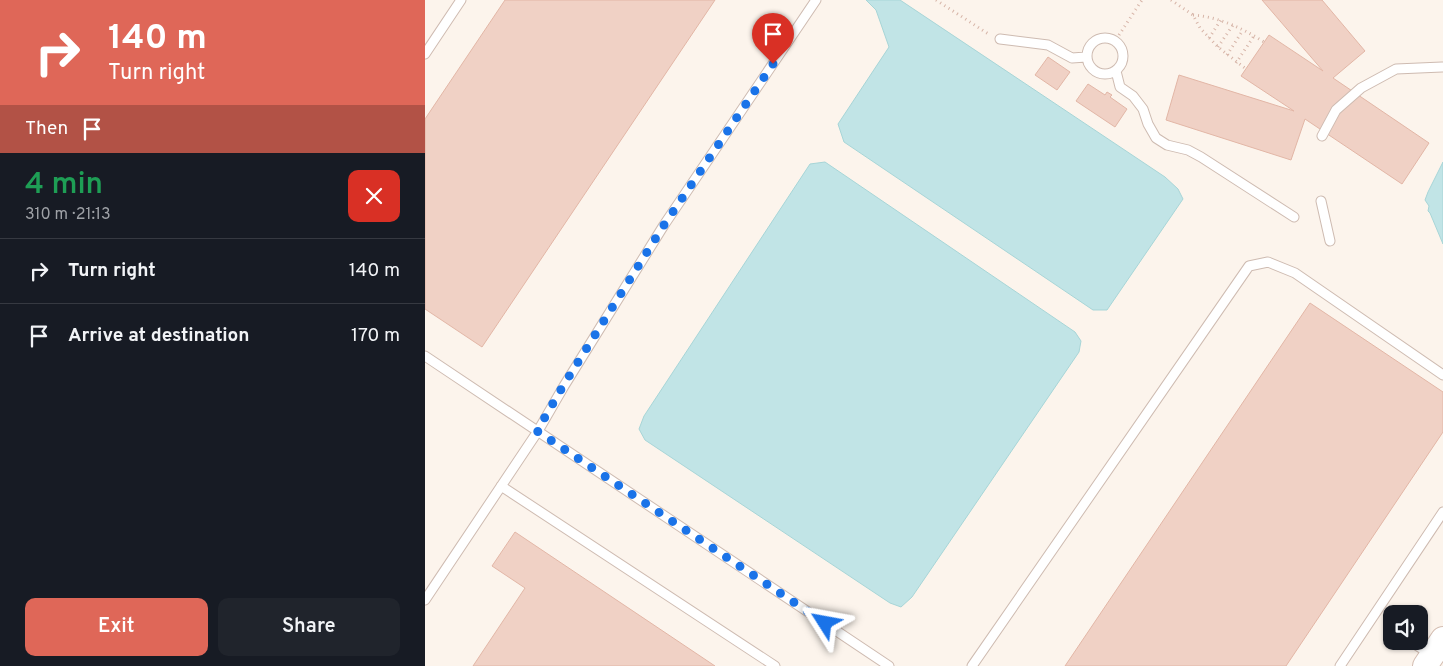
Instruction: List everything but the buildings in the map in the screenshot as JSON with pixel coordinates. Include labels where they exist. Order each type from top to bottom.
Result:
[{"type":"lane","points":[[425,54],[461,0]]},
{"type":"lane","points":[[425,600],[537,431],[664,225],[816,0]]},
{"type":"lane","points":[[1105,38],[1117,42],[1123,52],[1121,64],[1116,71],[1107,74],[1096,72],[1088,63],[1086,57],[1090,45],[1094,41],[1105,38]]},
{"type":"lane","points":[[1000,39],[1048,45],[1072,58],[1086,57]]},
{"type":"lane","points":[[1322,136],[1336,110],[1361,88],[1396,69],[1442,66]]},
{"type":"lane","points":[[1116,71],[1120,86],[1133,96],[1143,109],[1148,124],[1156,138],[1167,145],[1188,150],[1195,154],[1294,217]]},
{"type":"lane","points":[[1321,201],[1330,241]]},
{"type":"lane","points":[[971,666],[1249,266],[1268,262],[1295,274],[1443,375]]},
{"type":"lane","points":[[425,356],[889,666]]},
{"type":"lane","points":[[501,486],[775,666]]},
{"type":"lane","points":[[1340,666],[1443,512]]},
{"type":"path","points":[[936,0],[986,34],[1000,39]]},
{"type":"path","points":[[1119,35],[1142,0]]},
{"type":"path","points":[[1171,0],[1193,15],[1209,38],[1236,63],[1246,69]]},
{"type":"path","points":[[1193,15],[1221,20],[1264,42]]},
{"type":"path","points":[[1209,38],[1221,20]]},
{"type":"path","points":[[1218,47],[1233,25]]},
{"type":"path","points":[[1227,55],[1243,30]]},
{"type":"path","points":[[1236,63],[1255,36]]},
{"type":"water","points":[[866,0],[900,0],[1165,177],[1178,189],[1183,199],[1107,310],[1093,310],[844,142],[838,124],[889,47],[876,10]]},
{"type":"water","points":[[825,162],[1075,332],[1081,341],[1079,352],[912,597],[901,607],[890,603],[645,440],[639,429],[644,416],[810,164]]},
{"type":"water","points":[[1443,162],[1443,244],[1425,200]]},
{"type":"route","points":[[773,64],[664,225],[537,431],[825,623]]}]
